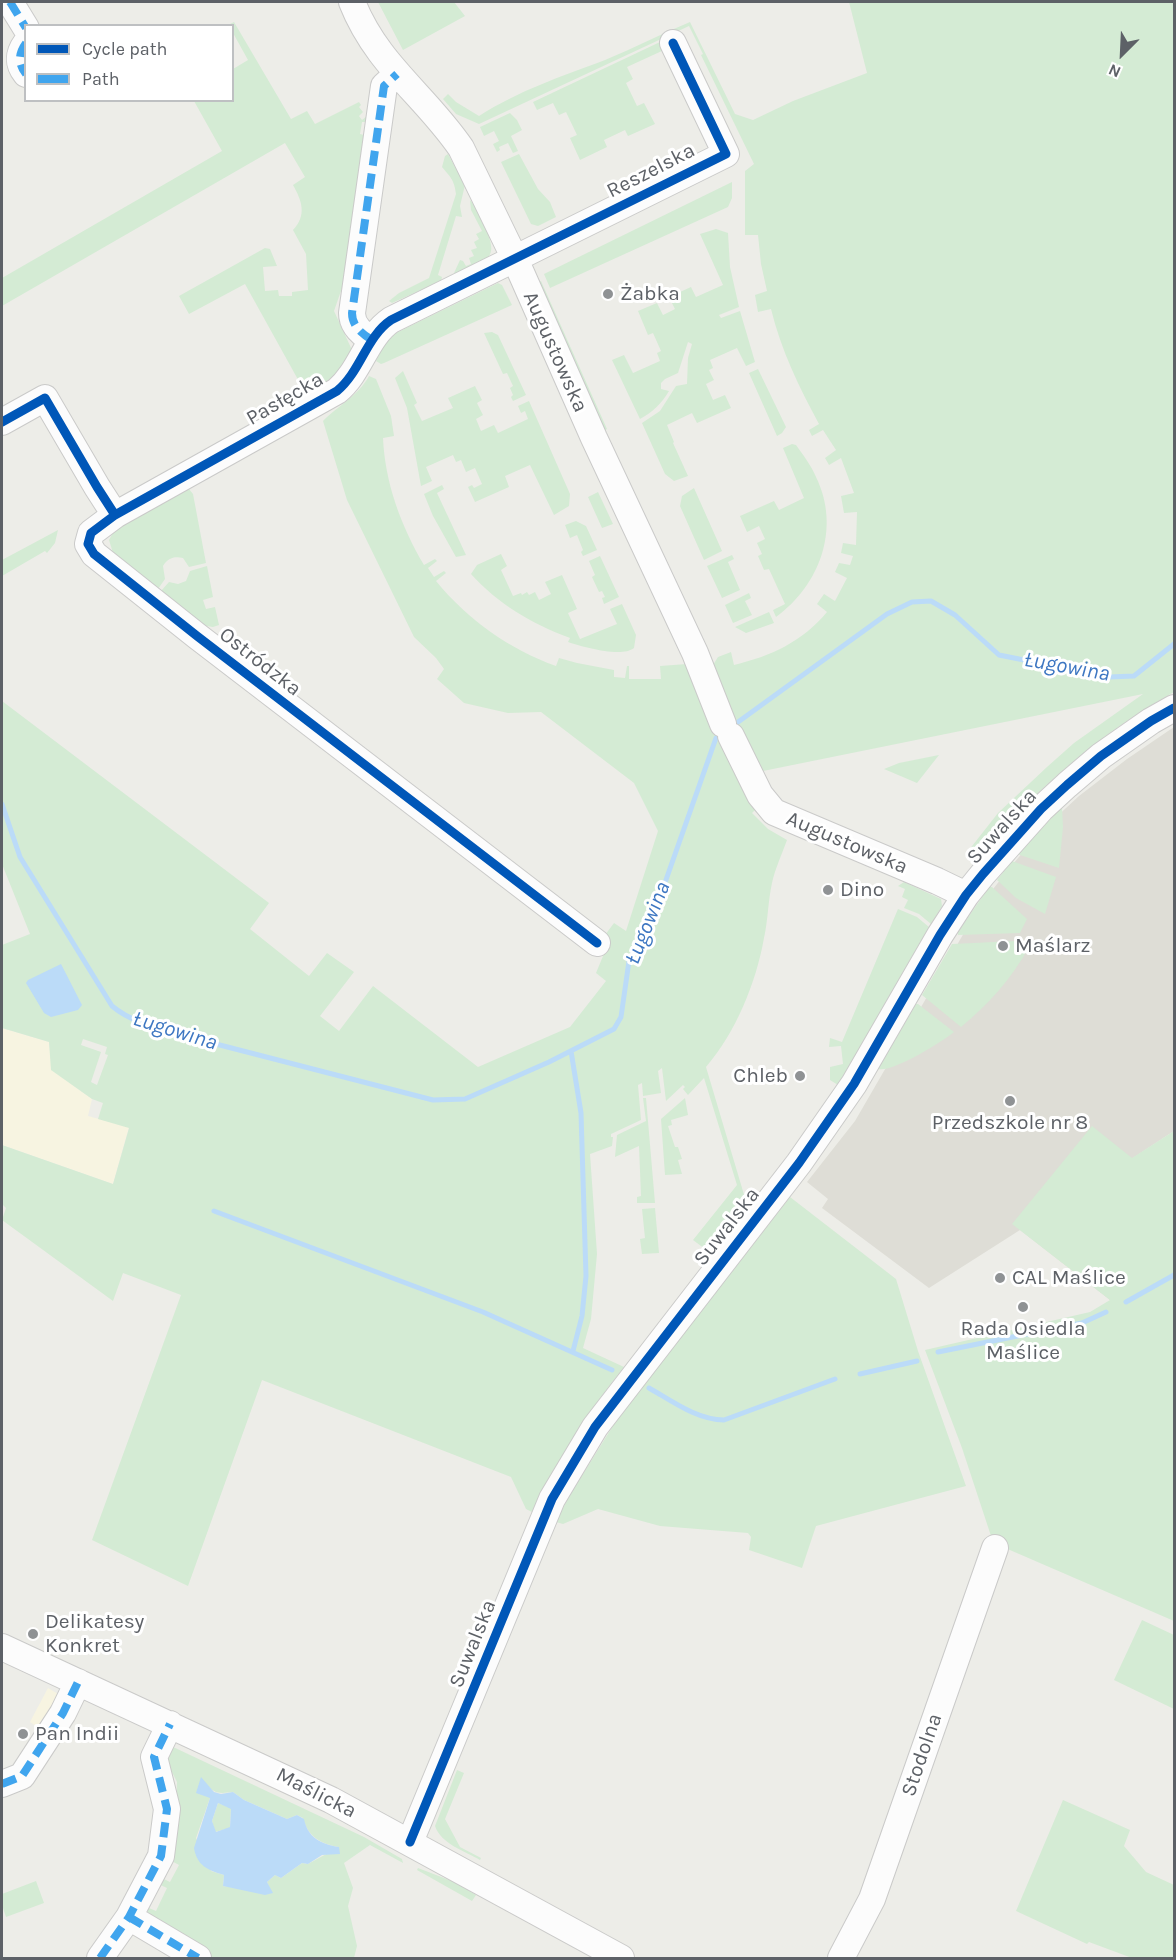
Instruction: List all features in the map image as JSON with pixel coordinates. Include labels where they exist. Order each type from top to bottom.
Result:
[{"type":"street","points":[[10,2],[24,25]]},
{"type":"street","name":"Augustowska","points":[[352,2],[366,34],[397,74],[450,131],[461,148],[515,259],[589,427],[695,653],[727,730],[760,795],[774,812],[966,895]]},
{"type":"street","name":"Reszelska","points":[[515,259],[726,154],[673,43]]},
{"type":"street","points":[[24,47],[20,56],[20,63],[24,70]]},
{"type":"street","points":[[372,340],[360,332],[352,317],[384,86],[397,74]]},
{"type":"street","name":"Pasłęcka","points":[[115,515],[337,391],[353,374],[382,326],[391,320],[515,259]]},
{"type":"street","points":[[2,422],[45,398],[115,515]]},
{"type":"street","name":"Ostródzka","points":[[115,515],[91,533],[88,544],[94,554],[597,943]]},
{"type":"street","name":"Suwalska","points":[[410,1842],[552,1499],[595,1427],[635,1372],[799,1164],[854,1084],[940,935],[966,895],[1041,809],[1067,785],[1109,750],[1174,708]]},
{"type":"street","name":"Stodolna","points":[[841,1959],[872,1899],[995,1548]]},
{"type":"street","name":"Maślicka","points":[[2,1647],[331,1800],[621,1959]]},
{"type":"street","points":[[2,1784],[22,1776],[63,1713],[78,1682]]},
{"type":"street","points":[[100,1959],[129,1917],[160,1856],[166,1809],[154,1757],[170,1724]]},
{"type":"street","points":[[129,1917],[198,1959]]},
{"type":"shaded area","points":[[1174,727],[1174,1131],[1133,1158],[1110,1300],[1020,1230],[929,1288],[822,1208],[828,1199],[807,1182],[855,1121],[979,907],[1008,870],[1039,833],[1079,796]]},
{"type":"shaded area","points":[[2,1028],[49,1042],[52,1070],[92,1099],[88,1116],[129,1127],[113,1184],[2,1145]]},
{"type":"shaded area","points":[[48,1688],[63,1697],[42,1730],[30,1722]]},
{"type":"green space","points":[[378,2],[454,2],[465,16],[403,50]]},
{"type":"green space","points":[[849,2],[1174,2],[1174,692],[1118,727],[1067,767],[1019,812],[975,861],[965,855],[998,813],[1074,743],[1143,694],[763,771],[735,721],[713,665],[718,657],[731,652],[734,665],[761,657],[796,640],[817,623],[827,612],[817,604],[824,594],[835,601],[847,578],[835,572],[839,563],[850,565],[853,556],[841,553],[843,543],[856,545],[857,512],[844,513],[841,496],[854,493],[841,458],[829,465],[825,458],[836,450],[823,430],[812,436],[809,430],[819,424],[791,368],[771,309],[758,312],[755,295],[767,291],[758,235],[745,235],[745,171],[754,164],[689,26],[479,124],[456,114],[443,99],[448,94],[456,102],[479,116],[525,91],[605,60],[690,22],[735,114],[753,120],[793,101],[867,73]]},
{"type":"green space","points":[[234,22],[291,119],[307,111],[315,124],[359,102],[361,105],[359,107],[363,112],[359,116],[362,120],[367,116],[367,122],[362,122],[360,134],[364,135],[351,231],[349,280],[342,288],[334,311],[352,350],[334,377],[306,394],[245,284],[189,314],[179,296],[265,248],[270,249],[277,266],[263,267],[265,291],[278,290],[279,296],[292,296],[292,292],[308,290],[306,254],[293,230],[300,219],[302,208],[293,185],[305,177],[285,143],[2,306],[2,278],[222,151],[195,102],[234,102],[234,68],[248,60],[234,35],[234,24],[230,24]]},
{"type":"green space","points":[[660,42],[664,50],[627,67],[633,79],[626,83],[637,106],[644,103],[655,124],[628,136],[625,130],[604,140],[607,147],[580,160],[570,138],[577,135],[566,112],[559,115],[553,103],[537,110],[533,102]]},
{"type":"green space","points":[[510,113],[522,130],[511,136],[518,151],[513,153],[508,143],[499,147],[500,150],[497,152],[493,144],[499,141],[494,131],[484,136],[480,127]]},
{"type":"green space","points":[[448,154],[465,185],[460,206],[462,217],[456,216],[438,275],[442,277],[441,281],[392,303],[389,301],[399,293],[429,278],[456,194],[453,181],[442,167],[445,156]]},
{"type":"green space","points":[[519,154],[538,189],[550,202],[556,217],[538,226],[531,224],[501,162]]},
{"type":"green space","points":[[732,182],[732,198],[728,207],[550,288],[544,274]]},
{"type":"green space","points":[[470,200],[478,211],[489,237],[491,252],[483,261],[456,274],[454,273],[460,260],[466,266],[471,264],[469,258],[474,256],[471,250],[477,248],[474,242],[479,239],[476,234],[482,231],[471,210]]},
{"type":"green space","points":[[716,229],[728,233],[730,267],[739,307],[719,315],[721,318],[740,311],[755,362],[746,366],[737,348],[710,360],[713,368],[709,370],[714,380],[706,384],[713,400],[725,395],[731,408],[697,423],[692,413],[667,425],[688,476],[674,481],[665,474],[642,423],[660,411],[676,386],[687,384],[688,358],[692,344],[688,342],[678,373],[661,383],[661,389],[669,391],[666,396],[660,404],[640,419],[612,360],[624,355],[633,373],[660,361],[657,353],[661,351],[653,333],[648,335],[638,311],[657,303],[663,315],[675,309],[669,297],[691,287],[696,297],[723,285],[700,234]]},
{"type":"green space","points":[[541,281],[607,429],[602,432],[534,284]]},
{"type":"green space","points":[[498,283],[502,285],[512,305],[384,363],[376,361],[384,345],[396,333]]},
{"type":"green space","points":[[492,332],[498,335],[526,395],[513,401],[510,388],[513,386],[507,373],[503,374],[484,333]]},
{"type":"green space","points":[[758,369],[786,427],[777,436],[749,373]]},
{"type":"green space","points":[[403,371],[422,421],[453,408],[448,398],[475,386],[482,400],[477,403],[483,415],[476,419],[481,431],[494,425],[498,433],[528,419],[525,411],[521,413],[518,406],[529,401],[570,494],[569,506],[554,515],[530,465],[505,476],[509,487],[475,502],[468,487],[472,485],[474,488],[482,484],[475,468],[466,472],[461,460],[456,462],[453,455],[426,467],[432,481],[421,486],[407,408],[395,378]]},
{"type":"green space","points":[[369,376],[376,379],[391,416],[394,436],[383,438],[384,455],[401,520],[424,565],[435,559],[437,561],[428,568],[434,577],[444,571],[446,573],[436,581],[448,595],[490,632],[522,651],[556,666],[559,658],[614,670],[614,677],[625,678],[627,666],[629,666],[629,679],[661,679],[660,666],[687,664],[759,806],[752,813],[768,829],[787,840],[773,878],[764,938],[750,989],[727,1038],[706,1067],[745,1198],[705,1249],[693,1240],[737,1185],[704,1078],[688,1095],[683,1085],[666,1101],[662,1068],[658,1071],[661,1093],[643,1096],[642,1083],[638,1085],[641,1120],[611,1134],[612,1146],[590,1154],[597,1254],[591,1319],[583,1348],[624,1367],[574,1437],[532,1512],[526,1509],[511,1477],[262,1380],[188,1586],[92,1540],[181,1295],[123,1273],[113,1301],[2,1220],[6,1208],[2,1204],[2,1145],[113,1184],[129,1128],[98,1119],[103,1103],[92,1099],[51,1070],[49,1042],[2,1028],[2,945],[30,934],[2,864],[2,701],[269,903],[250,929],[309,976],[327,953],[354,972],[320,1016],[339,1031],[373,986],[478,1067],[570,1027],[606,981],[596,973],[608,944],[602,939],[614,923],[626,931],[658,831],[634,783],[541,712],[508,713],[464,703],[437,679],[444,669],[414,637],[347,500],[323,421],[365,383]],"holes":[[[83,1039],[107,1047],[105,1054],[108,1055],[97,1085],[91,1082],[101,1052],[81,1045]]]},
{"type":"green space","points":[[792,444],[796,445],[816,477],[823,496],[826,535],[815,572],[791,604],[776,617],[773,610],[785,604],[769,569],[764,570],[758,556],[762,554],[757,543],[765,539],[759,526],[747,532],[740,516],[774,501],[779,510],[804,498],[783,448]]},
{"type":"green space","points":[[442,485],[444,489],[437,493],[466,555],[456,557],[433,516],[424,494]]},
{"type":"green space","points":[[694,488],[722,551],[704,560],[680,506],[682,496]]},
{"type":"green space","points":[[189,489],[193,494],[206,563],[189,567],[183,558],[169,559],[163,566],[165,579],[158,589],[113,553],[109,540],[115,529]]},
{"type":"green space","points":[[598,492],[613,524],[602,528],[588,497]]},
{"type":"green space","points":[[576,521],[586,526],[597,550],[583,556],[577,535],[570,538],[565,525]]},
{"type":"green space","points":[[58,530],[55,543],[47,553],[45,551],[2,576],[2,560]]},
{"type":"green space","points":[[501,554],[507,566],[501,570],[513,596],[527,592],[529,595],[535,592],[539,600],[551,594],[545,582],[562,575],[577,609],[568,613],[580,639],[617,624],[610,609],[622,604],[636,635],[634,648],[628,651],[612,652],[568,642],[570,638],[529,620],[504,604],[471,574],[477,565]]},
{"type":"green space","points":[[732,555],[734,559],[728,562],[740,590],[722,598],[707,566]]},
{"type":"green space","points":[[600,556],[619,597],[604,604],[602,598],[605,597],[602,591],[599,592],[592,577],[595,575],[589,561]]},
{"type":"green space","points":[[207,566],[213,597],[203,600],[206,609],[215,607],[219,625],[213,627],[206,626],[161,591],[169,582],[178,584],[186,581],[190,571]]},
{"type":"green space","points":[[749,593],[751,598],[745,601],[752,615],[733,623],[725,605]]},
{"type":"green space","points":[[769,612],[774,623],[746,633],[735,627]]},
{"type":"green space","points":[[939,755],[917,783],[884,769],[899,763]]},
{"type":"green space","points":[[1062,807],[1063,827],[1059,868],[1017,854]]},
{"type":"green space","points":[[1012,861],[1056,877],[1045,914],[1016,898],[997,880]]},
{"type":"green space","points":[[904,882],[941,899],[942,906],[931,924],[919,914],[904,908],[908,900],[902,897],[905,889],[898,886]]},
{"type":"green space","points":[[989,887],[992,887],[1027,919],[1020,933],[958,935],[958,932]]},
{"type":"green space","points":[[898,909],[917,917],[929,927],[838,1085],[830,1080],[830,1067],[843,1064],[841,1046],[829,1047],[830,1038],[842,1042]]},
{"type":"green space","points":[[1016,941],[1029,947],[999,990],[961,1027],[922,995],[952,944]]},
{"type":"green space","points":[[916,1004],[954,1032],[905,1062],[878,1069]]},
{"type":"green space","points":[[643,1098],[646,1098],[655,1203],[637,1203],[637,1197],[641,1196],[639,1146],[615,1157],[617,1135],[646,1121]]},
{"type":"green space","points":[[685,1098],[688,1115],[671,1120],[672,1125],[668,1126],[682,1159],[678,1160],[682,1174],[665,1175],[661,1119]]},
{"type":"green space","points":[[1092,1126],[1132,1158],[1174,1131],[1174,1621],[996,1544],[991,1536],[962,1448],[925,1350],[1090,1312],[1110,1300],[1012,1224]]},
{"type":"green space","points":[[790,1197],[896,1279],[918,1351],[966,1486],[816,1526],[802,1568],[749,1550],[751,1537],[748,1533],[660,1526],[598,1509],[563,1524],[556,1522],[568,1498],[616,1421]]},
{"type":"green space","points":[[655,1208],[659,1253],[642,1254],[640,1239],[645,1238],[642,1209]]},
{"type":"green space","points":[[1142,1620],[1174,1635],[1174,1709],[1114,1680]]},
{"type":"green space","points":[[171,1746],[364,1837],[402,1859],[403,1863],[370,1845],[344,1863],[353,1888],[348,1906],[357,1946],[354,1958],[214,1958],[146,1917],[144,1906],[156,1911],[167,1888],[156,1883],[160,1877],[170,1882],[179,1865],[168,1859],[176,1808],[177,1782],[164,1756]],"holes":[[[208,1786],[219,1793],[233,1792],[244,1800],[287,1819],[297,1815],[303,1818],[312,1835],[326,1844],[339,1847],[308,1864],[302,1863],[281,1878],[275,1875],[267,1882],[272,1893],[223,1886],[224,1875],[211,1871],[196,1838],[210,1798]]]},
{"type":"green space","points":[[457,1770],[464,1773],[445,1819],[460,1847],[481,1858],[480,1860],[442,1838],[435,1826]]},
{"type":"green space","points":[[1063,1800],[1130,1830],[1124,1846],[1146,1872],[1174,1885],[1174,1958],[1132,1958],[1089,1942],[1087,1944],[1016,1911]]},
{"type":"green space","points":[[218,1803],[231,1808],[230,1828],[215,1832],[212,1821]]},
{"type":"green space","points":[[418,1868],[457,1883],[476,1895],[472,1901],[417,1870]]},
{"type":"green space","points":[[36,1881],[44,1903],[6,1917],[2,1905],[2,1894]]},
{"type":"water","points":[[61,964],[82,1005],[78,1010],[51,1017],[44,1013],[26,983]]},
{"type":"water","points":[[201,1777],[214,1792],[221,1794],[233,1792],[244,1800],[287,1819],[297,1815],[304,1819],[309,1831],[316,1839],[339,1847],[340,1854],[322,1855],[308,1864],[302,1863],[281,1878],[275,1875],[267,1882],[273,1893],[265,1895],[223,1886],[224,1875],[204,1866],[195,1854],[194,1848],[210,1798],[196,1793]],"holes":[[[218,1803],[231,1809],[230,1827],[216,1832],[212,1821]]]},
{"type":"waterway","name":"Ługowina","points":[[2,804],[20,857],[112,1006],[119,1012],[145,1024],[181,1035],[433,1100],[465,1099],[549,1062],[614,1029],[621,1017],[629,961],[661,894],[716,738],[887,614],[912,602],[931,601],[955,615],[999,655],[1109,677],[1134,676],[1174,644]]},
{"type":"waterway","points":[[571,1051],[581,1113],[586,1276],[582,1316],[573,1351]]},
{"type":"waterway","points":[[214,1211],[483,1312],[612,1370]]},
{"type":"waterway","points":[[1126,1302],[1174,1275]]},
{"type":"waterway","points":[[938,1352],[1082,1323],[1106,1312]]},
{"type":"waterway","points":[[860,1374],[917,1361]]},
{"type":"waterway","points":[[649,1388],[694,1413],[724,1420],[835,1379]]},
{"type":"marked path","points":[[10,2],[24,25]]},
{"type":"marked path","points":[[24,47],[20,59],[24,70]]},
{"type":"marked path","points":[[372,340],[356,326],[352,313],[384,86],[397,74]]},
{"type":"marked path","points":[[2,1784],[22,1776],[63,1713],[78,1682]]},
{"type":"marked path","points":[[100,1958],[129,1917],[161,1856],[167,1809],[154,1757],[170,1724]]},
{"type":"marked path","points":[[129,1917],[198,1958]]},
{"type":"cycle path","points":[[115,515],[337,391],[352,374],[375,335],[391,320],[726,154],[673,43]]},
{"type":"cycle path","points":[[2,422],[45,398],[115,515],[91,533],[88,544],[94,554],[197,636],[597,943]]},
{"type":"cycle path","points":[[410,1842],[552,1499],[595,1427],[799,1163],[854,1084],[940,935],[966,895],[1041,809],[1067,785],[1101,756],[1174,708]]},
{"type":"place","name":"Żabka","points":[[608,294]]},
{"type":"place","name":"Dino","points":[[828,890]]},
{"type":"place","name":"Maślarz","points":[[1003,946]]},
{"type":"place","name":"Chleb","points":[[800,1076]]},
{"type":"place","name":"Przedszkole nr 8","points":[[1010,1101]]},
{"type":"place","name":"CAL Maślice","points":[[1000,1278]]},
{"type":"place","name":"Rada Osiedla Maślice","points":[[1023,1307]]},
{"type":"place","name":"Delikatesy Konkret","points":[[33,1634]]},
{"type":"place","name":"Pan Indii","points":[[23,1734]]}]
